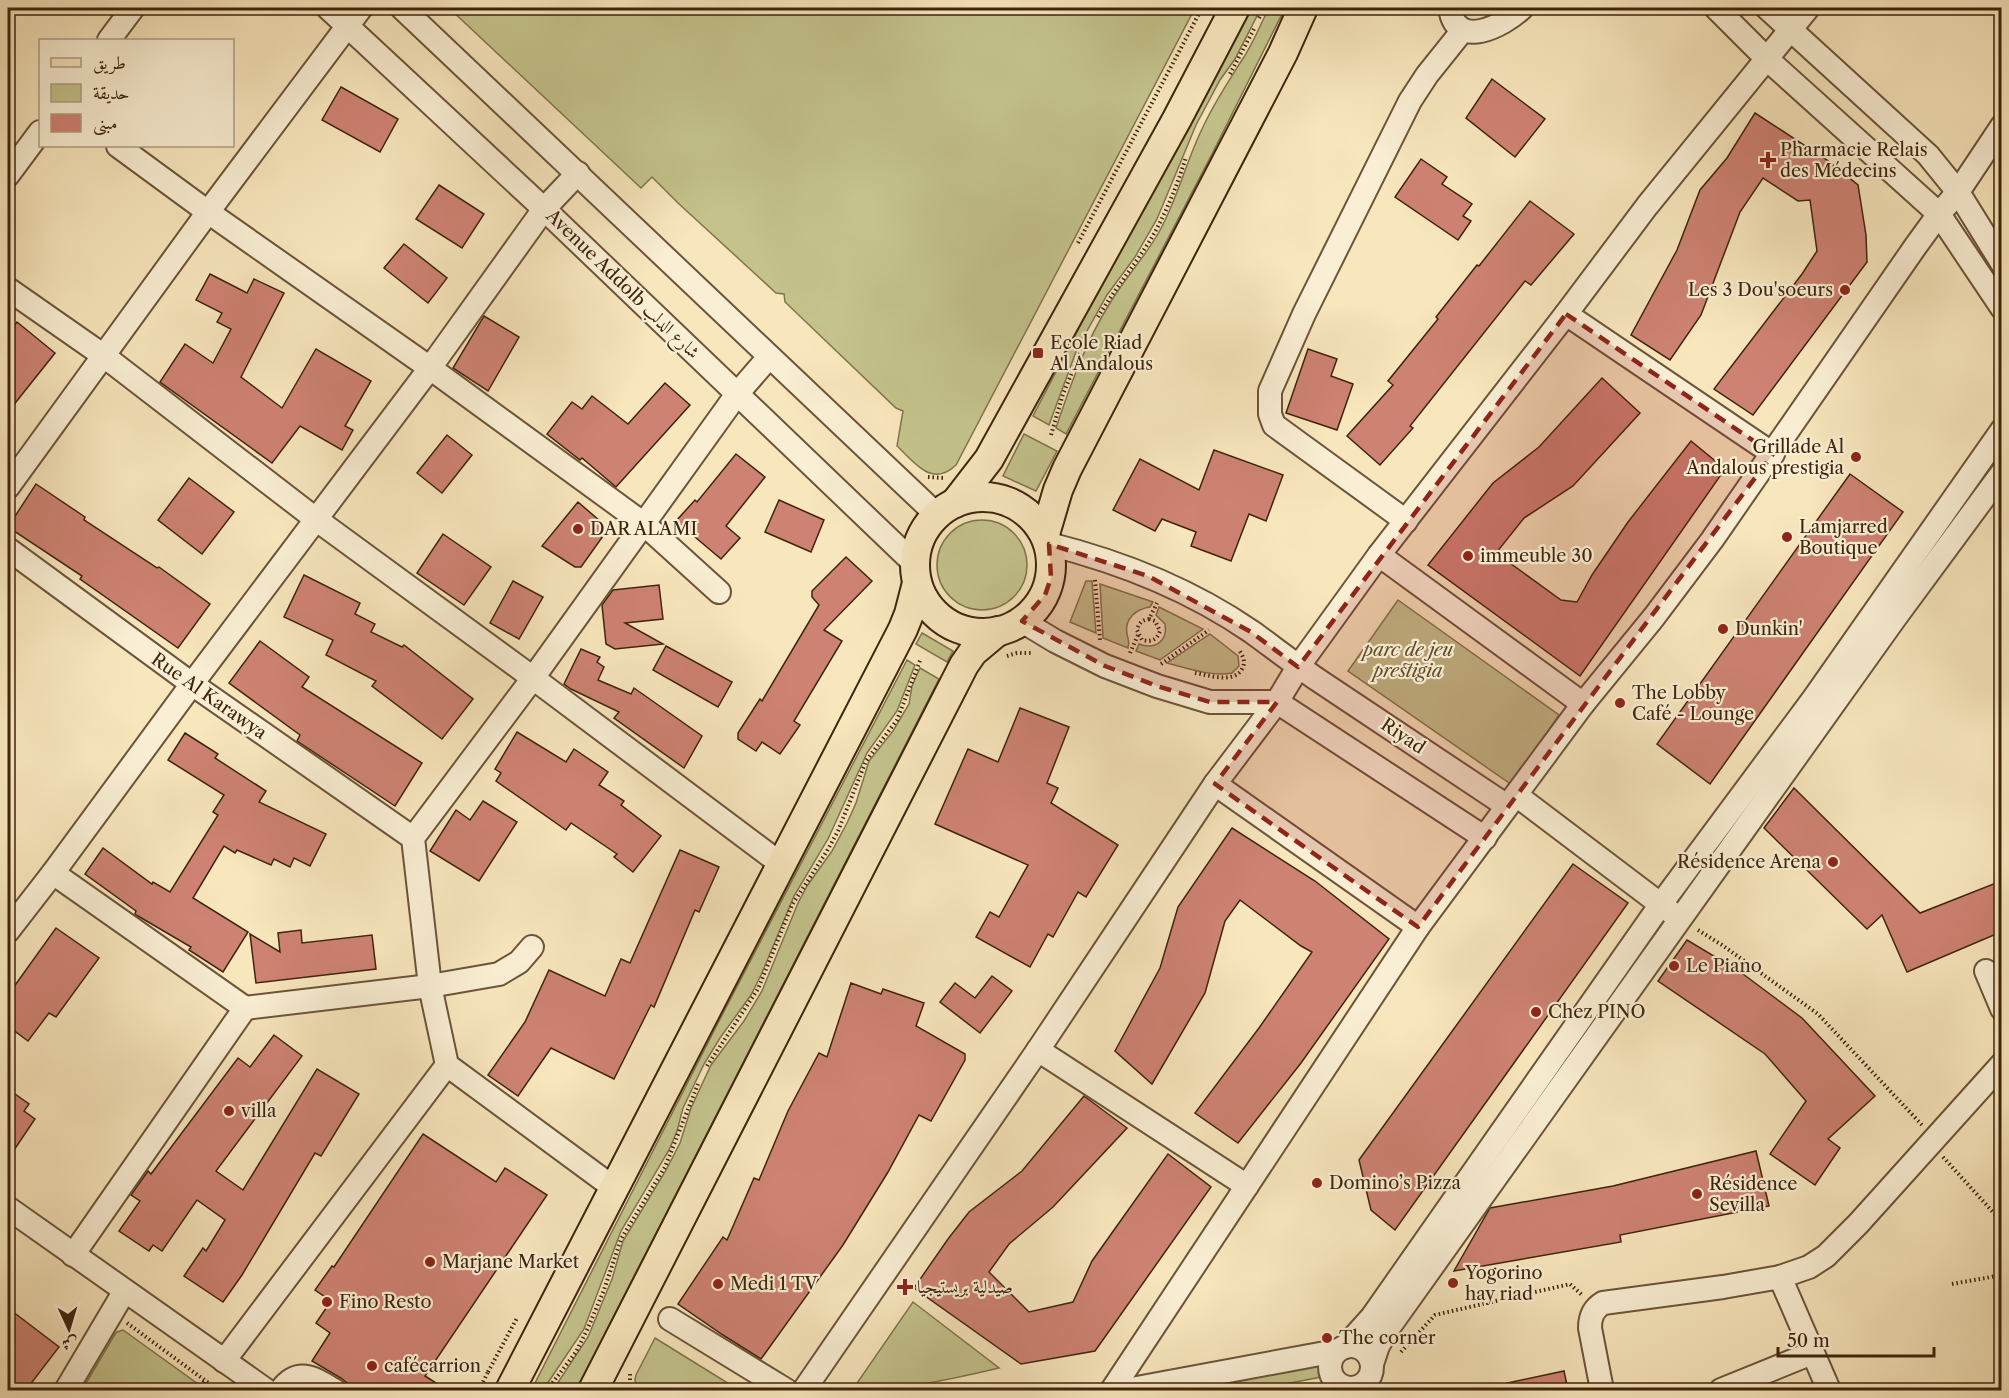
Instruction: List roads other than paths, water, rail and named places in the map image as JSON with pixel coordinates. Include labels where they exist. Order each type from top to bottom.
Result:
[{"type":"main road","points":[[510,1390],[903,629],[909,614],[916,573],[917,545],[925,529],[946,509],[989,459],[1177,119],[1235,8]]},
{"type":"main road","points":[[1047,539],[1058,490],[1067,469],[1283,53],[1303,8]]},
{"type":"main road","points":[[597,1389],[964,665],[973,652],[1035,609],[1045,595],[1051,578],[1052,561],[1047,539],[1035,520],[1022,509],[1006,501],[989,497],[946,509]]},
{"type":"main road","points":[[916,573],[923,600],[934,614],[947,624],[963,631],[980,633],[1010,626]]},
{"type":"street","points":[[110,39],[134,8]]},
{"type":"street","name":"Avenue Addolb شارع الدلب","points":[[328,8],[353,16],[544,208],[737,394],[916,573]]},
{"type":"street","points":[[402,8],[769,357],[946,509]]},
{"type":"street","points":[[1450,8],[1452,18],[1463,30],[1473,32],[1501,24],[1522,8]]},
{"type":"street","points":[[1716,8],[1767,59],[1939,214],[2001,308]]},
{"type":"street","points":[[1767,8],[1934,161],[1958,192],[2001,263]]},
{"type":"street","points":[[804,1390],[1038,1050],[1215,784],[1277,702],[1298,667],[1379,555],[1654,197],[1808,8]]},
{"type":"street","points":[[8,487],[353,16]]},
{"type":"street","points":[[1406,521],[1274,425],[1270,414],[1270,391],[1304,314],[1402,116],[1427,75],[1463,30]]},
{"type":"street","points":[[1112,1390],[1418,927],[1582,704],[1654,617],[1773,454],[1939,214],[1958,192],[2001,126]]},
{"type":"street","points":[[8,175],[39,133]]},
{"type":"street","points":[[119,147],[430,368],[644,524],[719,592]]},
{"type":"street","points":[[8,931],[430,368],[544,208],[578,173]]},
{"type":"street","points":[[8,290],[104,356],[317,520],[781,864]]},
{"type":"street","points":[[1566,314],[1773,454]]},
{"type":"street","points":[[614,1188],[447,1065],[430,986],[413,838],[533,678],[737,394],[769,357]]},
{"type":"street","points":[[2001,430],[1814,698],[1661,904],[1371,1317],[1331,1359],[1329,1367],[1336,1383],[1348,1389],[1369,1378],[1378,1346],[1387,1330],[1888,627],[2001,473]]},
{"type":"street","points":[[1047,539],[1138,572],[1201,601],[1251,632],[1298,667]]},
{"type":"street","name":"Rue Al Karawya","points":[[8,549],[192,684],[413,838]]},
{"type":"street","points":[[1379,555],[1582,704]]},
{"type":"street","points":[[1010,626],[1055,641],[1105,666],[1146,682],[1210,702],[1277,702],[1485,838]]},
{"type":"street","name":"Riyad","points":[[1298,667],[1512,801],[1680,919]]},
{"type":"street","points":[[1215,784],[1418,927]]},
{"type":"street","points":[[53,873],[244,1008],[430,986],[499,974],[519,962],[532,947]]},
{"type":"street","points":[[1986,971],[2001,1009]]},
{"type":"street","points":[[73,1255],[244,1008]]},
{"type":"street","points":[[1038,1050],[1247,1186]]},
{"type":"street","points":[[1602,1390],[1590,1328],[1590,1320],[1596,1308],[1603,1303],[1723,1287],[1780,1276],[1809,1267],[1826,1256],[2001,1064]]},
{"type":"street","points":[[224,1360],[447,1065]]},
{"type":"street","points":[[8,1208],[266,1390]]},
{"type":"street","points":[[1780,1276],[1829,1390]]},
{"type":"street","points":[[66,1390],[124,1292]]},
{"type":"street","points":[[670,1319],[786,1390]]},
{"type":"street","points":[[1126,1390],[1340,1349],[1359,1347],[1370,1357],[1372,1364]]},
{"type":"street","points":[[1720,1390],[1812,1353]]},
{"type":"street","points":[[281,1390],[293,1378],[303,1376],[312,1377],[334,1390]]},
{"type":"place","name":"Pharmacie Relais des Médecins","points":[[1768,160]]},
{"type":"place","name":"Les 3 Dou'soeurs","points":[[1845,290]]},
{"type":"place","name":"Ecole Riad Al Andalous","points":[[1038,353]]},
{"type":"place","name":"Grillade Al Andalous prestigia","points":[[1856,457]]},
{"type":"place","name":"DAR ALAMI","points":[[578,529]]},
{"type":"place","name":"Lamjarred Boutique","points":[[1787,537]]},
{"type":"place","name":"immeuble 30","points":[[1468,556]]},
{"type":"place","name":"Dunkin'","points":[[1723,629]]},
{"type":"place","name":"The Lobby Café - Lounge","points":[[1620,703]]},
{"type":"place","name":"Résidence Arena","points":[[1833,862]]},
{"type":"place","name":"Le Piano","points":[[1674,966]]},
{"type":"place","name":"Chez PINO","points":[[1536,1012]]},
{"type":"place","name":"villa","points":[[229,1111]]},
{"type":"place","name":"Domino’s Pizza","points":[[1317,1183]]},
{"type":"place","name":"Résidence Sevilla","points":[[1697,1194]]},
{"type":"place","name":"Marjane Market","points":[[430,1262]]},
{"type":"place","name":"Yogorino hay riad","points":[[1453,1283]]},
{"type":"place","name":"Medi 1 TV","points":[[718,1284]]},
{"type":"place","name":"صيدلية بريستيجيا","points":[[905,1287]]},
{"type":"place","name":"Fino Resto","points":[[327,1302]]},
{"type":"place","name":"The corner","points":[[1327,1338]]},
{"type":"place","name":"cafécarrion","points":[[372,1366]]},
{"type":"park label","name":"parc de jeu prestigia","points":[[1408,660]]}]
